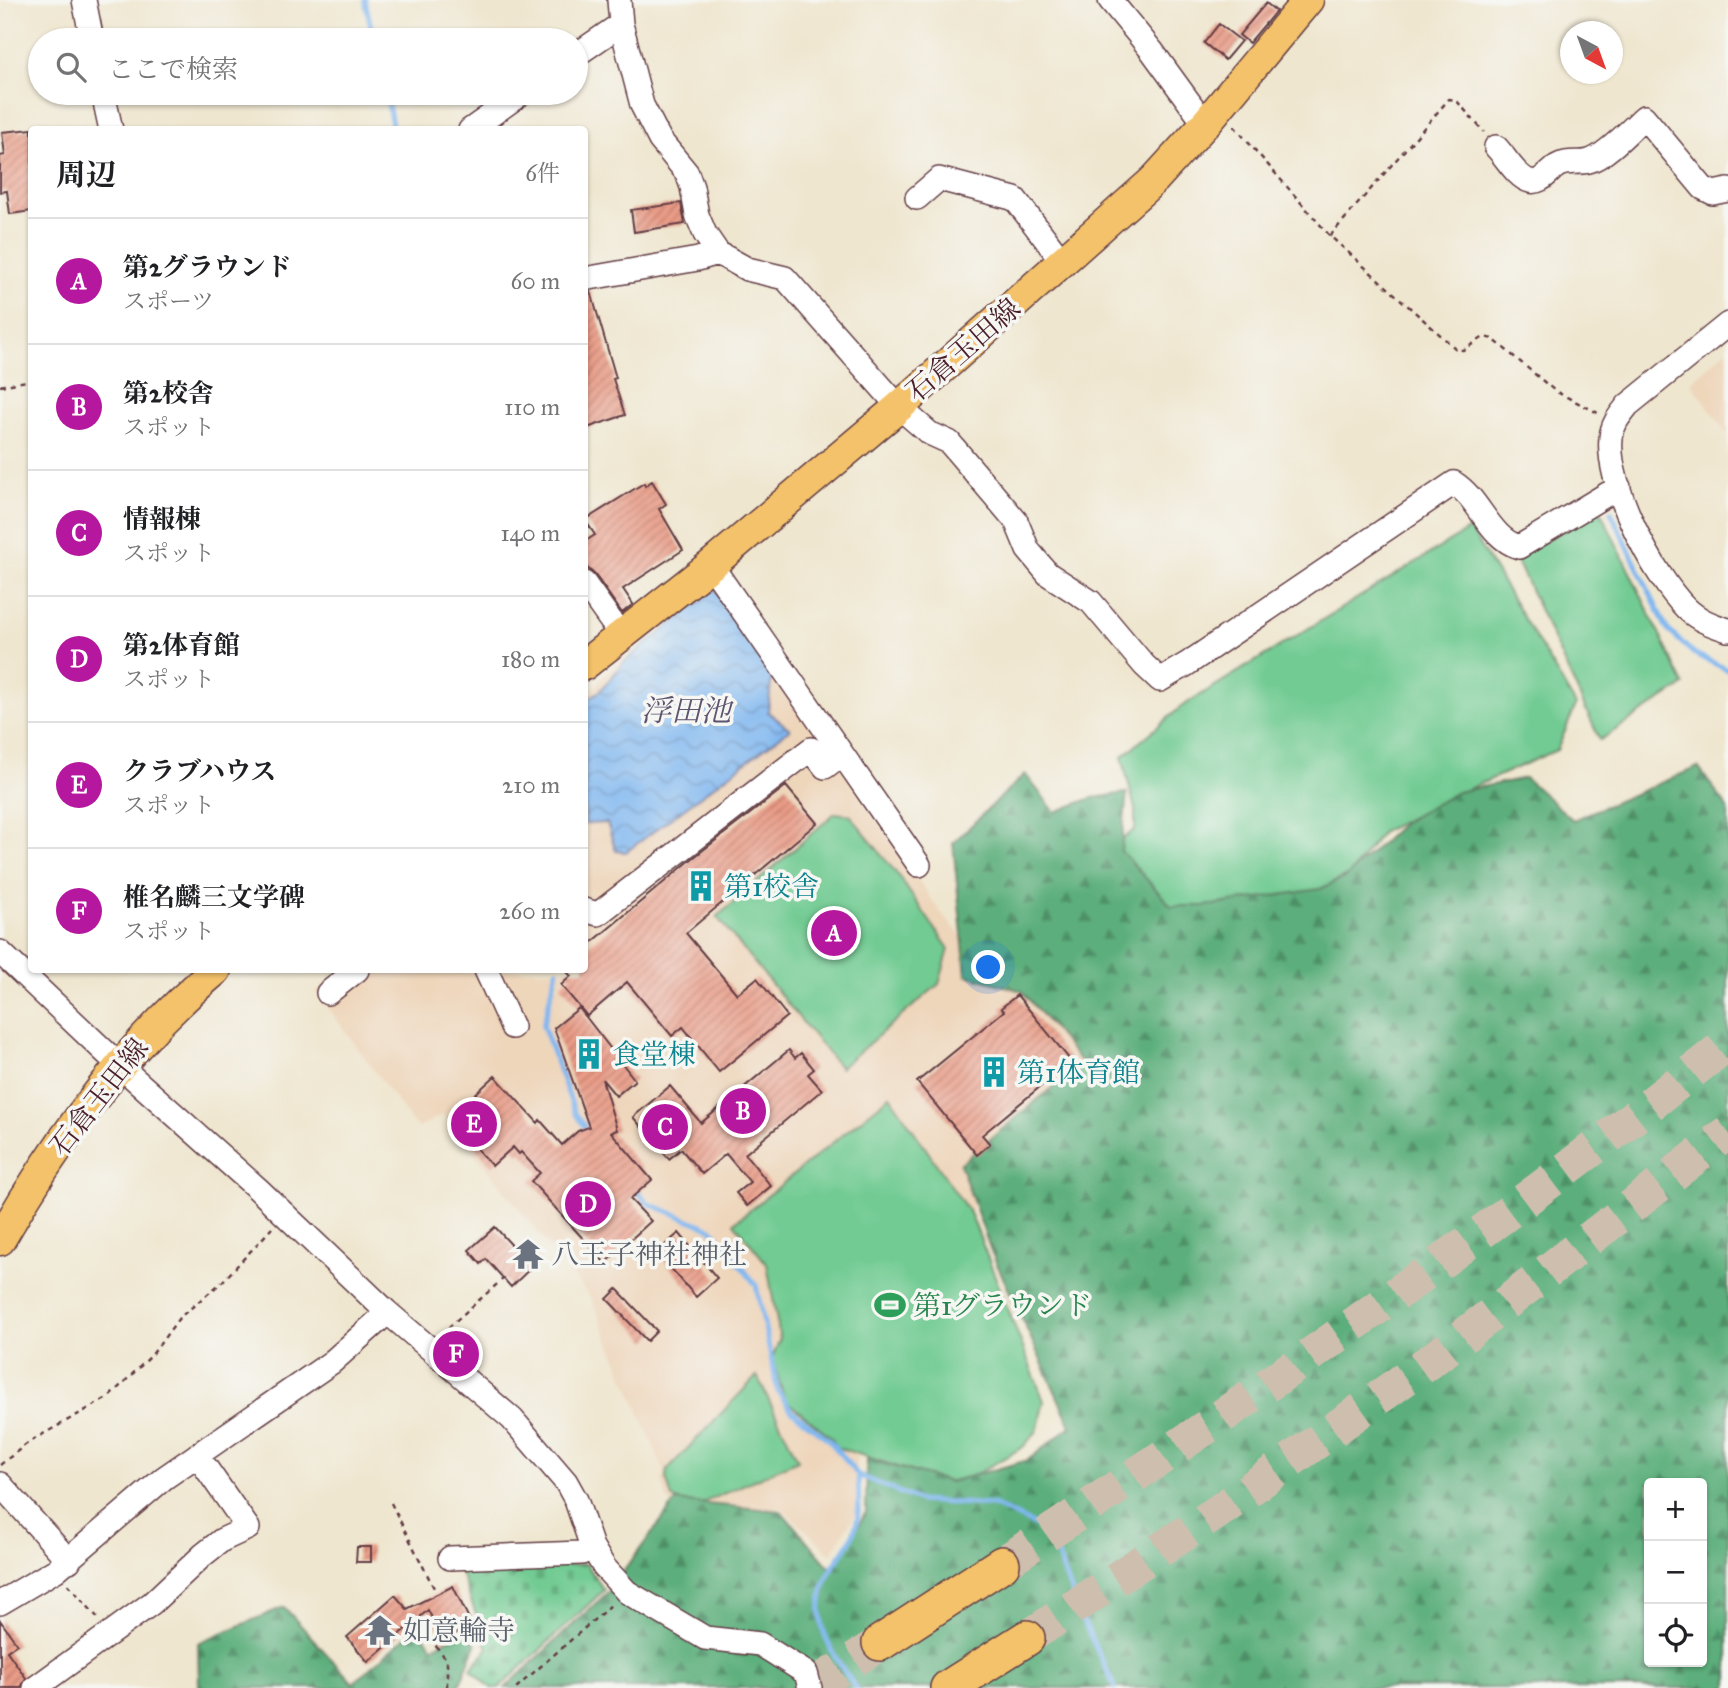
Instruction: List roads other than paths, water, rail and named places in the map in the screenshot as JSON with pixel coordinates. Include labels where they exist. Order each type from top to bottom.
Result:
[{"type":"highway","points":[[880,1643],[1002,1564]]},
{"type":"highway","points":[[948,1688],[1027,1638]]},
{"type":"main road","name":"石倉玉田線","points":[[588,662],[710,565],[899,407],[1154,180],[1308,0]]},
{"type":"main road","name":"石倉玉田線","points":[[0,1240],[41,1171],[120,1066],[158,1023],[213,973]]},
{"type":"street","points":[[84,0],[90,28]]},
{"type":"street","points":[[619,0],[621,24],[642,105],[660,140],[687,173],[697,215],[705,234],[718,253],[747,269],[785,278],[899,407],[929,433],[949,442],[1016,521],[1028,550],[1048,574],[1091,602],[1160,680],[1336,565],[1454,483],[1465,490],[1506,543],[1519,547],[1619,487]]},
{"type":"street","points":[[1110,0],[1211,116]]},
{"type":"street","points":[[588,47],[621,24]]},
{"type":"street","points":[[106,105],[110,126]]},
{"type":"street","points":[[476,126],[505,105]]},
{"type":"street","points":[[1496,147],[1524,179],[1533,182],[1568,162],[1589,161],[1599,156],[1644,117],[1703,188],[1713,193],[1724,193],[1728,190]]},
{"type":"street","points":[[916,198],[939,179],[1015,199],[1063,262]]},
{"type":"street","points":[[588,278],[718,253]]},
{"type":"street","points":[[1728,324],[1628,405],[1616,421],[1610,449],[1619,487],[1636,534],[1662,576],[1686,608],[1706,623],[1728,630]]},
{"type":"street","points":[[710,565],[919,865]]},
{"type":"street","points":[[588,589],[621,635]]},
{"type":"street","points":[[588,912],[598,914],[811,749],[825,767],[842,754]]},
{"type":"street","points":[[0,952],[386,1311],[512,1419],[566,1482],[576,1500],[592,1547],[604,1567],[627,1592],[705,1638],[760,1644],[806,1673],[810,1688]]},
{"type":"street","points":[[328,993],[353,973]]},
{"type":"street","points":[[487,973],[512,1027]]},
{"type":"street","points":[[0,1603],[63,1566],[164,1478],[332,1362],[386,1311]]},
{"type":"street","points":[[35,1688],[152,1603],[222,1540],[247,1528],[197,1455]]},
{"type":"street","points":[[0,1484],[63,1566]]},
{"type":"street","points":[[450,1558],[583,1553],[592,1547]]},
{"type":"water","name":"浮田池","points":[[715,589],[772,674],[768,712],[790,729],[626,852],[616,851],[607,823],[588,824],[588,699],[601,690],[624,662]]},
{"type":"waterway","points":[[365,0],[371,28]]},
{"type":"waterway","points":[[388,105],[392,126]]},
{"type":"waterway","points":[[1611,512],[1667,629],[1693,653],[1728,670]]},
{"type":"waterway","points":[[556,973],[543,1026],[575,1113],[584,1126]]},
{"type":"waterway","points":[[635,1188],[647,1203],[712,1229],[756,1285],[778,1391],[792,1411],[828,1439],[858,1475],[920,1501],[993,1505],[1039,1527],[1055,1548],[1079,1612],[1115,1688]]},
{"type":"waterway","points":[[856,1688],[826,1638],[821,1611],[826,1580],[848,1544],[856,1524],[859,1507],[858,1475]]},
{"type":"tunnel","points":[[1002,1564],[1188,1440],[1462,1247],[1728,1043]]},
{"type":"tunnel","points":[[1027,1638],[1222,1509],[1444,1351],[1728,1132]]},
{"type":"tunnel","points":[[810,1688],[880,1643]]},
{"type":"place","name":"第1校舎","points":[[701,886]]},
{"type":"place","name":"第2グラウンド","points":[[834,933]]},
{"type":"place","name":"食堂棟","points":[[589,1054]]},
{"type":"place","name":"第1体育館","points":[[994,1072]]},
{"type":"place","name":"第2校舎","points":[[743,1111]]},
{"type":"place","name":"クラブハウス","points":[[474,1124]]},
{"type":"place","name":"情報棟","points":[[665,1127]]},
{"type":"place","name":"第2体育館","points":[[588,1204]]},
{"type":"place","name":"八王子神社神社","points":[[528,1254]]},
{"type":"place","name":"第1グラウンド","points":[[890,1305]]},
{"type":"place","name":"椎名麟三文学碑","points":[[456,1354]]},
{"type":"place","name":"如意輪寺","points":[[380,1630]]}]
